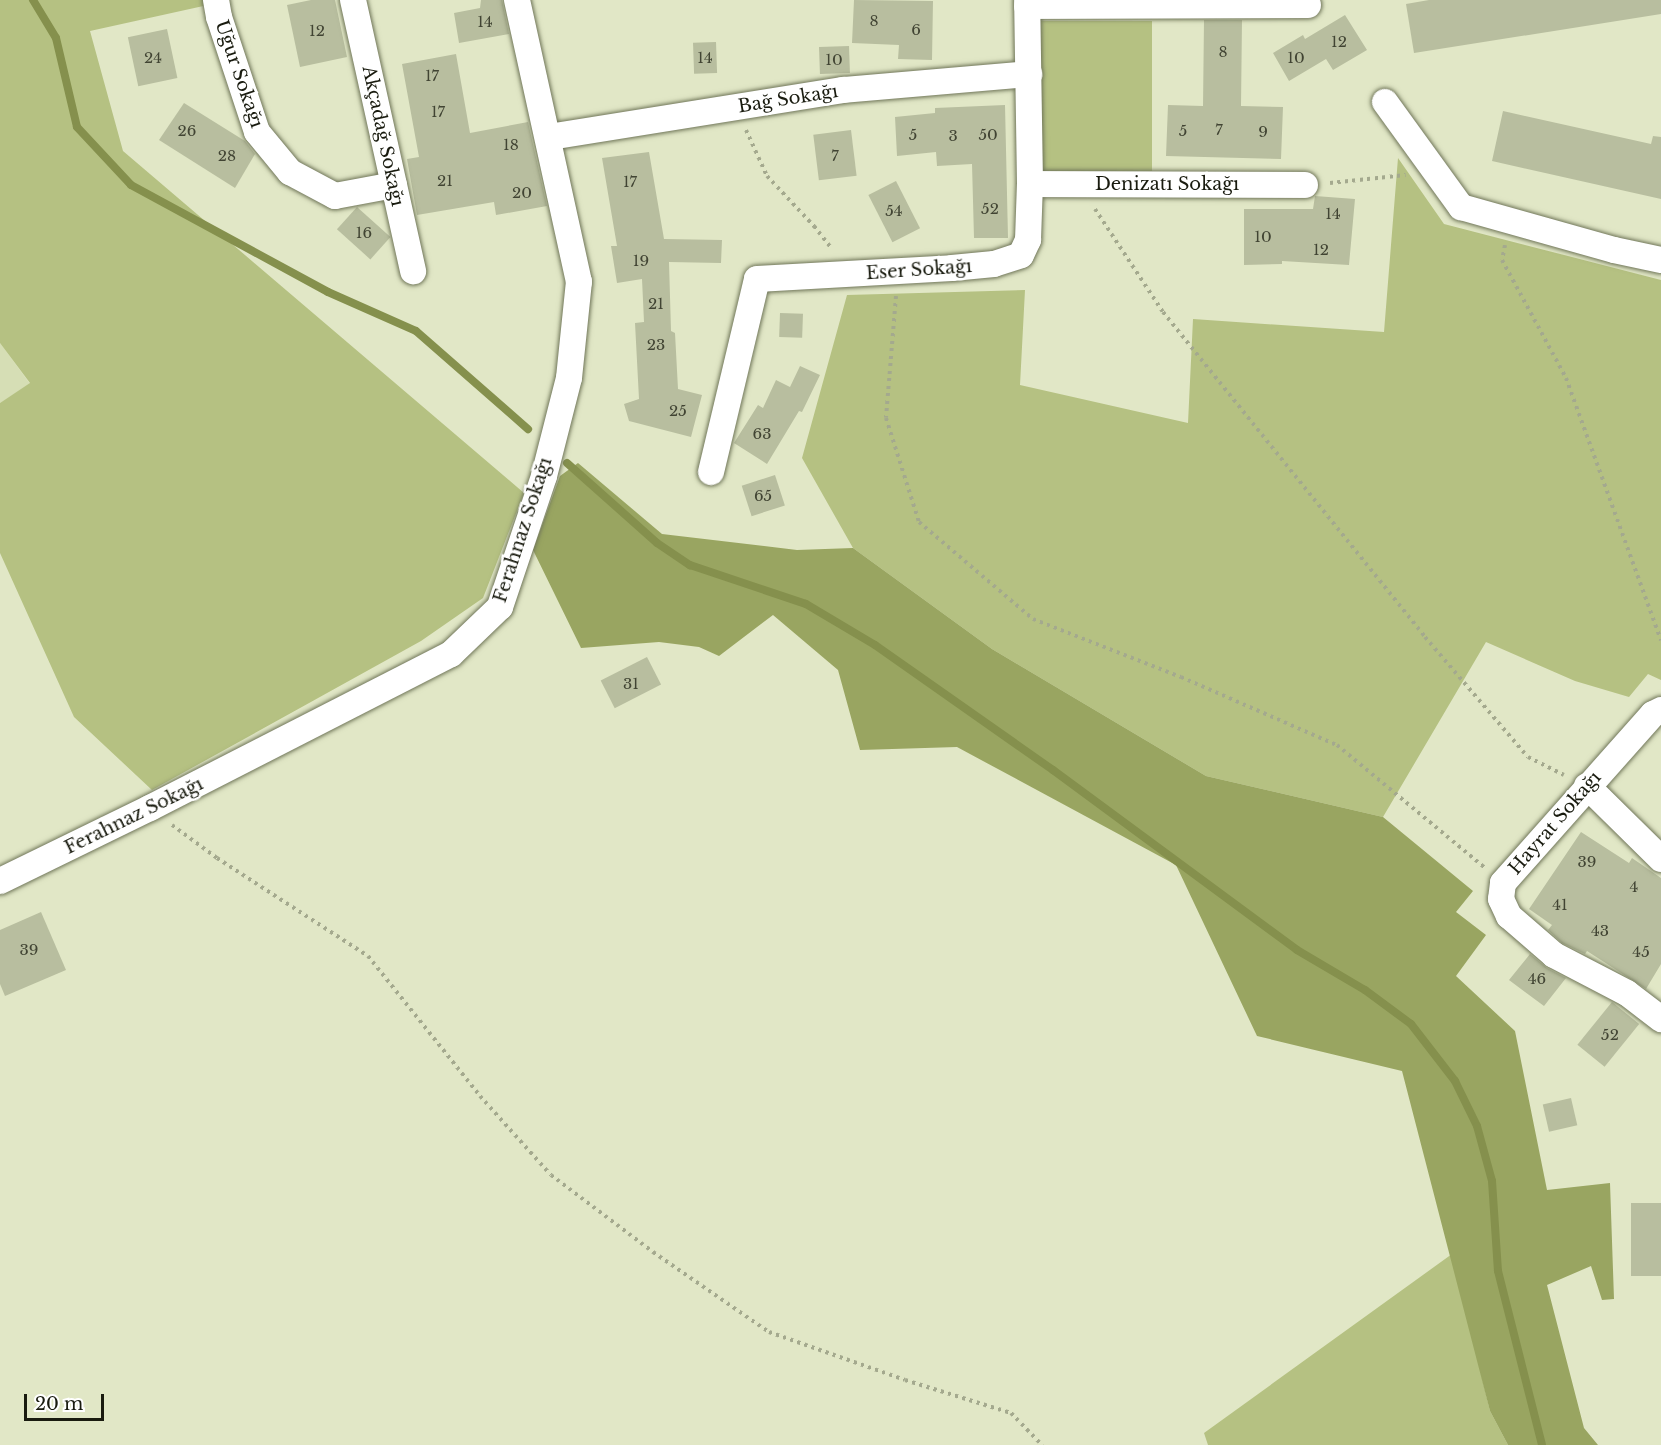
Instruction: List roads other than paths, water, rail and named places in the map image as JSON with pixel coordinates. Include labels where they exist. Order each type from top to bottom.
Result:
[{"type":"street","name":"Uğur Sokağı","points":[[216,0],[219,17],[257,132],[290,172],[335,196],[394,185]]},
{"type":"street","name":"Akçadağ Sokağı","points":[[353,0],[413,272]]},
{"type":"street","name":"Ferahnaz Sokağı","points":[[0,881],[150,808],[451,654],[500,608],[544,476],[569,378],[579,282],[549,137],[517,0]]},
{"type":"street","points":[[1027,3],[1308,5]]},
{"type":"street","name":"Eser Sokağı","points":[[711,472],[757,279],[898,272],[994,264],[1021,255],[1028,240],[1030,184],[1027,3]]},
{"type":"street","name":"Bağ Sokağı","points":[[549,137],[843,90],[1029,74]]},
{"type":"street","points":[[1385,102],[1461,207],[1614,250],[1661,260]]},
{"type":"street","name":"Denizatı Sokağı","points":[[1030,184],[1305,185]]},
{"type":"street","name":"Hayrat Sokağı","points":[[1661,710],[1653,714],[1587,786],[1503,883],[1501,899],[1509,916],[1554,955],[1627,993],[1661,1019]]},
{"type":"street","points":[[1587,786],[1661,859]]},
{"type":"waterway","points":[[33,0],[56,38],[77,127],[131,185],[328,292],[416,331],[528,429]]},
{"type":"waterway","points":[[567,463],[657,543],[690,565],[806,604],[875,645],[1053,770],[1297,950],[1365,990],[1411,1024],[1455,1081],[1477,1126],[1492,1181],[1498,1271],[1542,1445]]}]
